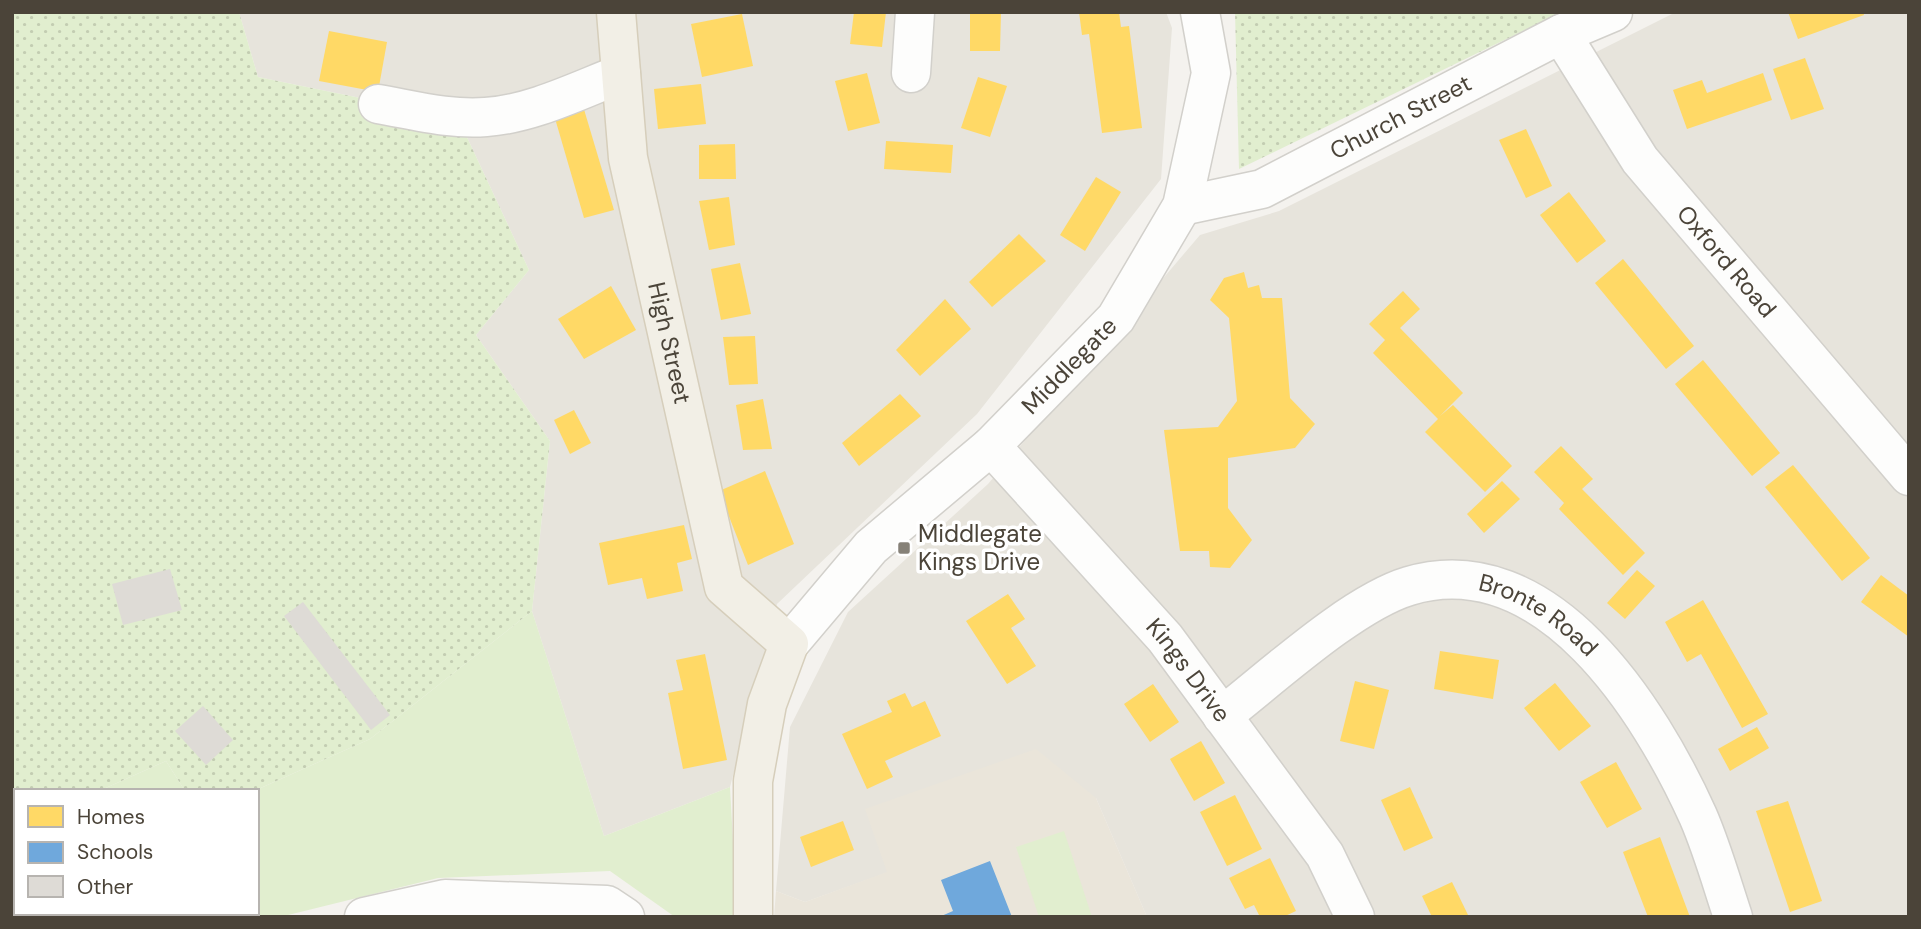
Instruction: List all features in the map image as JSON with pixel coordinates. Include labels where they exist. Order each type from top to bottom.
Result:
[{"type":"main road","name":"High Street","points":[[616,12],[628,158],[724,587],[789,644]]},
{"type":"main road","points":[[753,917],[753,781],[767,704],[789,644]]},
{"type":"street","points":[[911,73],[915,12]]},
{"type":"street","name":"Middlegate","points":[[789,644],[871,547],[991,446],[1116,318],[1182,206],[1210,74],[1200,12]]},
{"type":"street","name":"Church Street","points":[[1182,206],[1262,189],[1561,34],[1614,12]]},
{"type":"street","name":"Oxford Road","points":[[1561,34],[1640,160],[1909,476]]},
{"type":"street","points":[[378,104],[431,113],[488,117],[525,109],[621,74]]},
{"type":"street","name":"Kings Drive","points":[[991,446],[1165,638],[1325,855],[1355,917]]},
{"type":"street","name":"Bronte Road","points":[[1222,716],[1371,603],[1409,586],[1448,579],[1486,581],[1535,602],[1578,636],[1636,702],[1698,817],[1733,917]]},
{"type":"street","points":[[364,917],[452,908],[607,905],[625,917]]},
{"type":"shaded area","points":[[239,12],[1166,12],[1172,28],[1161,179],[977,414],[777,604],[730,787],[604,836],[532,611],[550,441],[476,335],[529,270],[458,118],[258,77]]},
{"type":"shaded area","points":[[1676,12],[1909,12],[1909,917],[1147,917],[1096,798],[805,902],[776,891],[790,727],[848,612],[988,484],[1200,235],[1279,211]]},
{"type":"shaded area","points":[[1036,749],[1096,798],[1147,917],[774,917],[776,891],[805,902],[887,872],[865,809]]},
{"type":"green space","points":[[12,12],[239,12],[258,77],[458,118],[529,270],[476,335],[550,441],[532,611],[370,739],[258,789],[184,789],[166,761],[103,789],[14,789],[12,829]]},
{"type":"green space","points":[[1235,12],[1562,12],[1239,169]]},
{"type":"green space","points":[[532,611],[604,836],[730,787],[737,917],[675,917],[610,871],[438,878],[280,917],[12,917],[14,828],[14,915],[259,915],[258,789],[370,739]]},
{"type":"green space","points":[[166,761],[184,789],[103,789]]},
{"type":"green space","points":[[1064,831],[1092,917],[1039,917],[1016,847]]},
{"type":"building: Homes","points":[[854,12],[886,12],[882,47],[850,44]]},
{"type":"building: Homes","points":[[970,12],[1001,12],[1000,51],[970,51]]},
{"type":"building: Homes","points":[[1079,12],[1119,12],[1121,27],[1129,26],[1142,128],[1102,133],[1089,34],[1082,35]]},
{"type":"building: Homes","points":[[1788,12],[1863,12],[1864,15],[1798,39]]},
{"type":"building: Homes","points":[[742,14],[753,66],[702,77],[691,24]]},
{"type":"building: Homes","points":[[329,31],[387,42],[378,92],[319,81]]},
{"type":"building: Homes","points":[[1805,58],[1824,109],[1791,120],[1773,69]]},
{"type":"building: Homes","points":[[867,73],[880,123],[848,131],[835,81]]},
{"type":"building: Homes","points":[[1763,73],[1772,100],[1687,129],[1673,90],[1702,80],[1707,93]]},
{"type":"building: Homes","points":[[978,77],[1007,86],[990,137],[961,128]]},
{"type":"building: Homes","points":[[701,84],[706,124],[658,129],[654,89]]},
{"type":"building: Homes","points":[[583,106],[614,210],[584,218],[554,115]]},
{"type":"building: Homes","points":[[1526,129],[1552,186],[1526,198],[1499,140]]},
{"type":"building: Homes","points":[[886,141],[953,145],[951,173],[884,169]]},
{"type":"building: Homes","points":[[735,144],[736,179],[699,179],[699,145]]},
{"type":"building: Homes","points":[[1096,177],[1121,192],[1085,251],[1060,235]]},
{"type":"building: Homes","points":[[1569,192],[1606,241],[1577,263],[1540,215]]},
{"type":"building: Homes","points":[[729,197],[735,245],[709,250],[699,201]]},
{"type":"building: Homes","points":[[1019,234],[1046,261],[992,307],[969,282]]},
{"type":"building: Homes","points":[[1623,259],[1694,346],[1666,369],[1595,283]]},
{"type":"building: Homes","points":[[740,263],[751,314],[721,320],[711,269]]},
{"type":"building: Homes","points":[[1244,272],[1248,288],[1259,285],[1262,298],[1282,298],[1290,398],[1315,424],[1295,448],[1228,458],[1228,508],[1252,540],[1230,568],[1210,567],[1209,551],[1180,551],[1164,430],[1218,427],[1237,401],[1229,318],[1210,300],[1224,278]]},
{"type":"building: Homes","points":[[611,286],[636,330],[584,359],[558,319]]},
{"type":"building: Homes","points":[[1403,291],[1420,309],[1400,328],[1463,393],[1440,416],[1453,405],[1512,466],[1485,492],[1425,432],[1438,419],[1373,353],[1385,340],[1369,324]]},
{"type":"building: Homes","points":[[945,299],[971,329],[920,376],[896,350]]},
{"type":"building: Homes","points":[[755,336],[758,384],[729,385],[723,337]]},
{"type":"building: Homes","points":[[1703,360],[1780,453],[1752,476],[1675,384]]},
{"type":"building: Homes","points":[[900,394],[921,416],[859,466],[842,443]]},
{"type":"building: Homes","points":[[763,399],[772,449],[743,450],[736,405]]},
{"type":"building: Homes","points":[[574,410],[591,443],[570,454],[554,420]]},
{"type":"building: Homes","points":[[1561,446],[1593,479],[1582,489],[1645,553],[1623,575],[1559,509],[1564,503],[1534,472]]},
{"type":"building: Homes","points":[[1793,465],[1870,558],[1842,581],[1765,487]]},
{"type":"building: Homes","points":[[765,471],[794,544],[748,565],[719,491]]},
{"type":"building: Homes","points":[[1502,481],[1520,499],[1484,533],[1467,514]]},
{"type":"building: Homes","points":[[684,525],[692,559],[677,563],[683,591],[647,599],[642,578],[608,585],[599,543]]},
{"type":"building: Homes","points":[[1637,570],[1655,586],[1625,619],[1607,603]]},
{"type":"building: Homes","points":[[1881,575],[1909,596],[1909,637],[1861,602]]},
{"type":"building: Homes","points":[[1008,594],[1025,619],[1011,628],[1036,666],[1007,684],[966,621]]},
{"type":"building: Homes","points":[[1703,600],[1768,714],[1742,728],[1701,654],[1687,662],[1665,622]]},
{"type":"building: Homes","points":[[1440,651],[1499,660],[1493,699],[1434,689]]},
{"type":"building: Homes","points":[[705,654],[727,760],[683,769],[668,693],[683,690],[676,660]]},
{"type":"building: Homes","points":[[1355,681],[1389,690],[1374,749],[1340,741]]},
{"type":"building: Homes","points":[[1555,683],[1591,726],[1559,751],[1524,708]]},
{"type":"building: Homes","points":[[1153,684],[1179,722],[1150,742],[1124,704]]},
{"type":"building: Homes","points":[[905,693],[912,707],[925,701],[941,736],[885,761],[893,777],[867,789],[842,734],[892,712],[887,701]]},
{"type":"building: Homes","points":[[1757,727],[1769,748],[1730,771],[1718,749]]},
{"type":"building: Homes","points":[[1201,741],[1225,783],[1194,801],[1170,759]]},
{"type":"building: Homes","points":[[1616,762],[1642,809],[1607,828],[1580,782]]},
{"type":"building: Homes","points":[[1410,787],[1433,838],[1404,851],[1381,800]]},
{"type":"building: Homes","points":[[1235,795],[1262,849],[1227,866],[1200,812]]},
{"type":"building: Homes","points":[[1788,801],[1822,901],[1790,912],[1756,811]]},
{"type":"building: Homes","points":[[843,821],[854,850],[811,867],[800,837]]},
{"type":"building: Homes","points":[[1660,837],[1690,917],[1648,917],[1623,852]]},
{"type":"building: Homes","points":[[1270,858],[1296,911],[1283,917],[1260,917],[1254,905],[1245,909],[1229,878]]},
{"type":"building: Homes","points":[[1452,882],[1469,917],[1432,917],[1422,896]]},
{"type":"building: Schools","points":[[990,861],[1012,917],[939,917],[953,911],[941,880]]},
{"type":"building: Other","points":[[170,569],[182,610],[123,625],[112,584]]},
{"type":"building: Other","points":[[303,602],[390,715],[371,730],[284,616]]},
{"type":"building: Other","points":[[203,706],[233,740],[206,765],[175,731]]},
{"type":"place","name":"Middlegate Kings Drive","points":[[904,548]]}]
